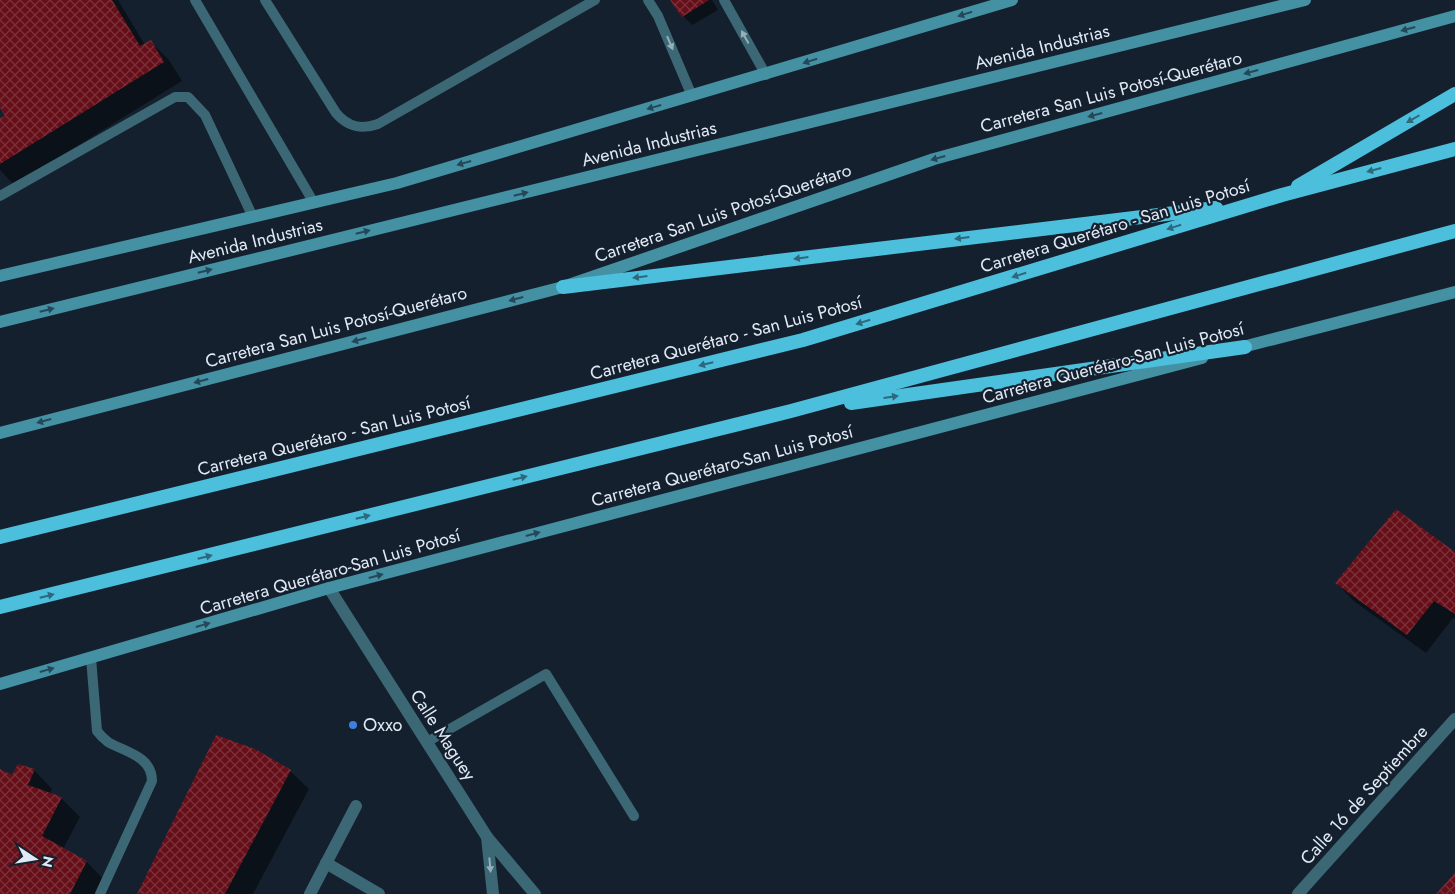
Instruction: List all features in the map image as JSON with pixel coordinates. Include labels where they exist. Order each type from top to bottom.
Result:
[{"type":"highway","points":[[1282,195],[1455,94]]},
{"type":"highway","name":"Carretera Querétaro - San Luis Potosí","points":[[0,537],[803,340],[1254,203],[1455,149]]},
{"type":"highway","points":[[563,287],[1254,203]]},
{"type":"highway","points":[[0,607],[791,411],[1455,231]]},
{"type":"highway","points":[[791,411],[1245,347]]},
{"type":"main road","name":"Avenida Industrias","points":[[0,276],[397,183],[1012,0]]},
{"type":"main road","name":"Avenida Industrias","points":[[0,322],[1305,0]]},
{"type":"main road","name":"Carretera San Luis Potosí-Querétaro","points":[[0,433],[563,287],[934,159],[1455,16]]},
{"type":"main road","name":"Carretera Querétaro-San Luis Potosí","points":[[0,684],[329,588],[1455,292]]},
{"type":"street","name":"Calle Maguey","points":[[329,588],[487,837],[535,894]]},
{"type":"street","name":"Calle 16 de Septiembre","points":[[1298,894],[1455,718]]},
{"type":"street","points":[[310,894],[356,806]]},
{"type":"street","points":[[487,837],[492,894]]},
{"type":"street","points":[[326,863],[378,894]]},
{"type":"lane","points":[[195,0],[314,202]]},
{"type":"lane","points":[[265,0],[336,113],[350,125],[360,128],[378,124],[595,0]]},
{"type":"lane","points":[[648,0],[658,16],[692,96]]},
{"type":"lane","points":[[724,0],[766,74]]},
{"type":"lane","points":[[0,196],[175,97],[188,97],[205,115],[253,217]]},
{"type":"lane","points":[[92,658],[96,732],[106,741],[143,760],[150,768],[152,774],[152,781],[100,894]]},
{"type":"lane","points":[[427,742],[546,674],[634,816]]},
{"type":"building","points":[[0,0],[112,0],[140,46],[151,40],[164,62],[0,164],[0,118],[5,116],[0,108]]},
{"type":"building","points":[[670,0],[709,0],[682,17]]},
{"type":"building","points":[[1396,509],[1455,552],[1455,614],[1434,601],[1407,635],[1335,583]]},
{"type":"building","points":[[216,735],[255,749],[291,770],[225,894],[137,894]]},
{"type":"building","points":[[18,764],[35,769],[28,785],[62,797],[42,836],[87,861],[70,894],[0,894],[0,769],[12,775]]},
{"type":"building","points":[[1455,873],[1455,894],[1436,894]]},
{"type":"place","name":"Oxxo","points":[[353,725]]}]
